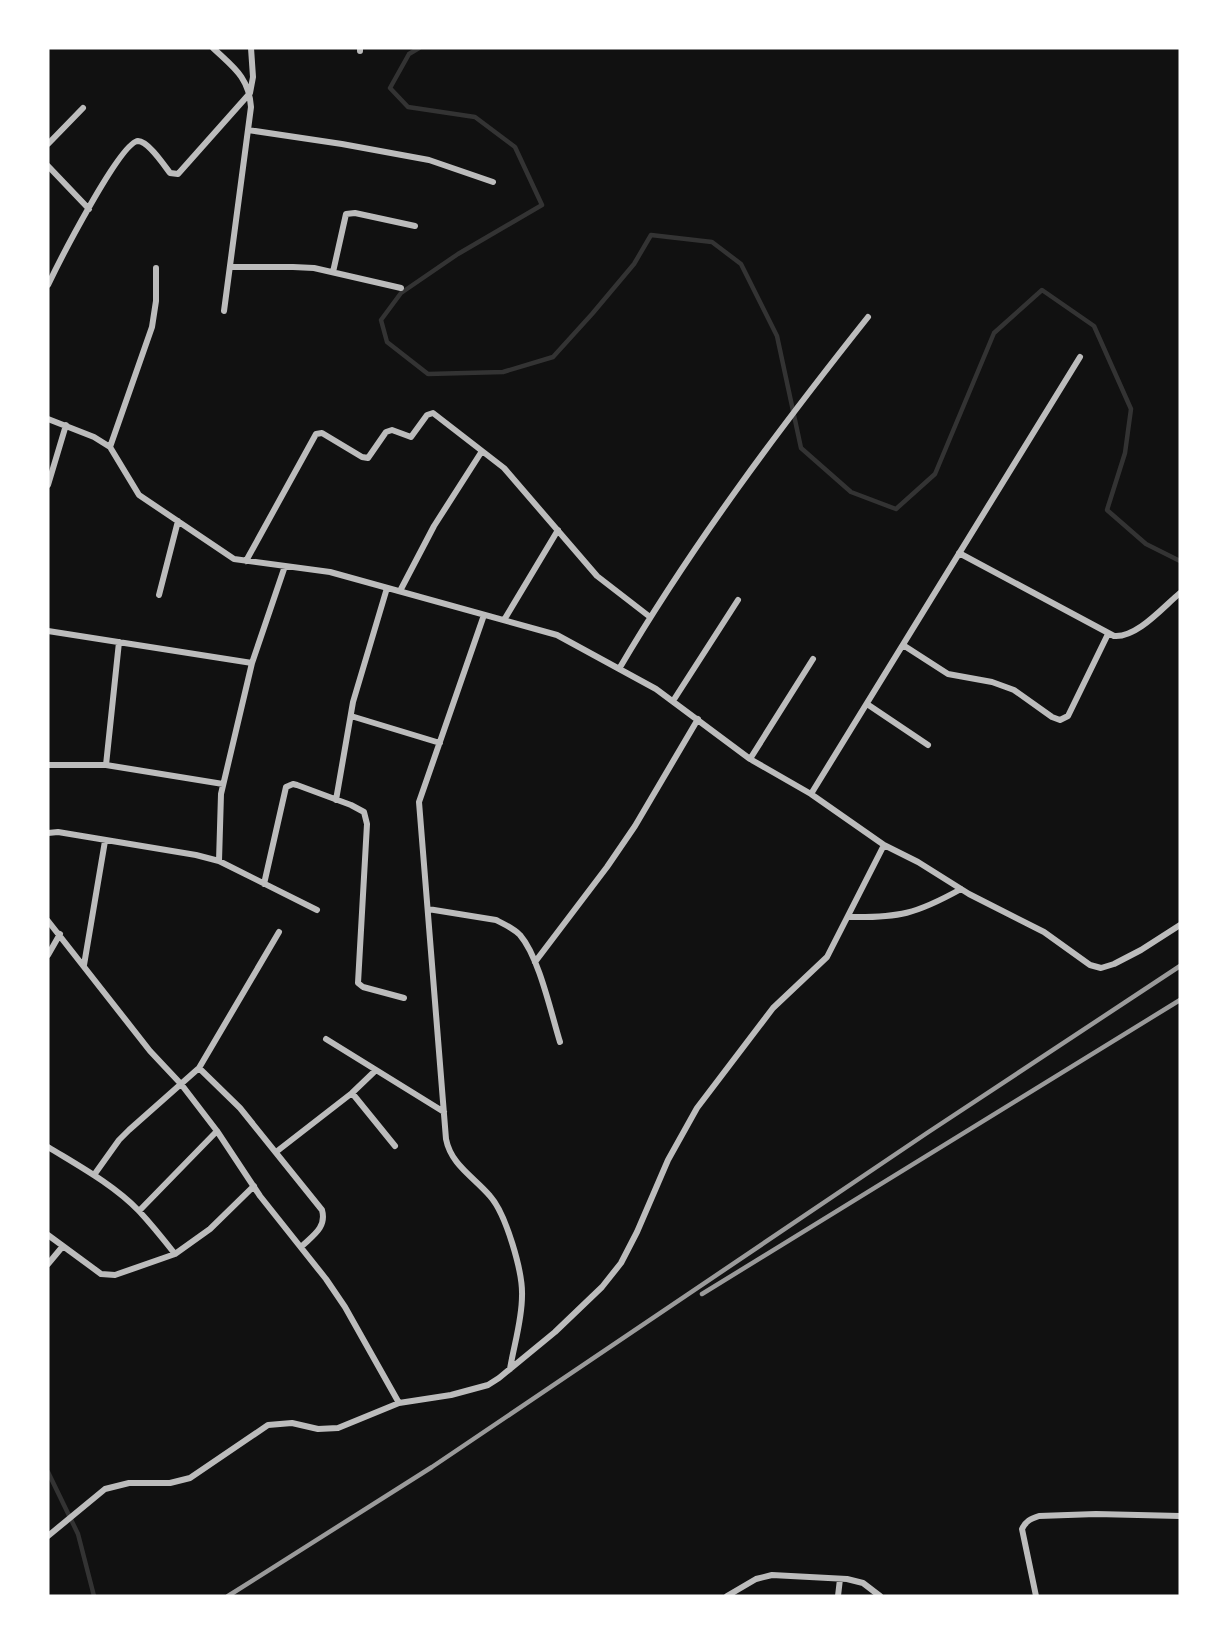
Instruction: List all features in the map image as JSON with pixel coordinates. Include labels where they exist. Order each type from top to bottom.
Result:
[{"type":"street","points":[[213,48],[242,77],[250,93]]},
{"type":"street","points":[[224,311],[251,107],[250,93],[253,77],[251,48]]},
{"type":"street","points":[[48,285],[70,238],[119,159],[134,143],[138,141],[147,145],[170,173],[178,174],[250,93]]},
{"type":"street","points":[[48,144],[83,108]]},
{"type":"street","points":[[248,130],[429,160],[493,182]]},
{"type":"street","points":[[48,165],[88,209]]},
{"type":"street","points":[[333,272],[343,220],[348,213],[414,226]]},
{"type":"street","points":[[230,267],[293,267],[333,272],[401,288]]},
{"type":"street","points":[[110,447],[152,327],[156,301],[156,268]]},
{"type":"street","points":[[619,669],[650,617],[778,431],[868,317]]},
{"type":"street","points":[[811,794],[1080,357]]},
{"type":"street","points":[[246,561],[314,437],[319,432],[362,457],[368,458],[386,432],[392,430],[411,437],[428,415],[433,413],[510,474],[597,576],[650,617]]},
{"type":"street","points":[[48,419],[66,425],[110,447],[139,495],[234,559],[330,572],[557,635],[656,689],[750,759],[811,794],[884,845],[918,862],[961,889],[1044,932],[1096,968],[1101,969],[1114,964],[1180,925]]},
{"type":"street","points":[[48,485],[66,425]]},
{"type":"street","points":[[400,591],[434,526],[482,451]]},
{"type":"street","points":[[159,595],[178,521]]},
{"type":"street","points":[[504,620],[558,530]]},
{"type":"street","points":[[959,553],[1108,634],[1119,636],[1131,633],[1180,593]]},
{"type":"street","points":[[219,861],[223,784],[252,663],[285,566]]},
{"type":"street","points":[[336,800],[351,716],[387,588]]},
{"type":"street","points":[[673,701],[738,600]]},
{"type":"street","points":[[484,615],[419,802],[449,1152],[455,1162],[495,1201],[508,1232],[520,1278],[522,1303],[510,1369]]},
{"type":"street","points":[[48,631],[252,663]]},
{"type":"street","points":[[903,645],[948,674],[1002,685],[1014,690],[1052,717],[1060,720],[1068,716],[1108,634]]},
{"type":"street","points":[[106,765],[119,642]]},
{"type":"street","points":[[750,759],[813,659]]},
{"type":"street","points":[[867,704],[928,745]]},
{"type":"street","points":[[351,716],[440,743]]},
{"type":"street","points":[[535,962],[613,859],[674,762],[698,719]]},
{"type":"street","points":[[48,765],[106,765],[223,784]]},
{"type":"street","points":[[264,884],[286,787],[292,784],[297,785],[364,812],[367,824],[358,983],[363,987],[404,998]]},
{"type":"street","points":[[48,833],[58,832],[196,855],[219,861],[317,910]]},
{"type":"street","points":[[84,965],[105,841]]},
{"type":"street","points":[[48,1536],[105,1490],[129,1483],[170,1483],[190,1478],[268,1425],[280,1422],[318,1429],[338,1428],[399,1403],[471,1391],[488,1385],[555,1332],[611,1276],[628,1250],[668,1160],[697,1108],[773,1008],[827,957],[884,845]]},
{"type":"street","points":[[848,917],[888,916],[916,911],[961,889]]},
{"type":"street","points":[[428,909],[496,920],[522,938],[535,962],[560,1042]]},
{"type":"street","points":[[48,921],[60,933],[150,1051],[180,1084],[217,1131],[260,1196],[345,1307],[399,1403]]},
{"type":"street","points":[[94,1175],[124,1135],[199,1068],[279,932]]},
{"type":"street","points":[[48,955],[60,933]]},
{"type":"street","points":[[326,1039],[444,1112]]},
{"type":"street","points":[[199,1068],[234,1101],[319,1205],[323,1214],[321,1228],[301,1247]]},
{"type":"street","points":[[276,1152],[352,1093],[376,1070]]},
{"type":"street","points":[[352,1093],[395,1146]]},
{"type":"street","points":[[139,1211],[217,1131]]},
{"type":"street","points":[[48,1147],[94,1175],[139,1211],[176,1254]]},
{"type":"street","points":[[48,1235],[101,1274],[108,1276],[176,1254],[210,1229],[254,1186]]},
{"type":"street","points":[[48,1264],[63,1246]]},
{"type":"street","points":[[1036,1596],[1022,1529],[1025,1522],[1031,1518],[1096,1514],[1180,1516]]},
{"type":"street","points":[[727,1596],[756,1579],[772,1575],[840,1579],[863,1583],[880,1596]]},
{"type":"street","points":[[838,1596],[840,1579]]},
{"type":"waterway","points":[[419,48],[409,54],[390,88],[408,107],[475,117],[515,147],[542,205],[458,254],[401,293],[381,320],[387,342],[428,374],[503,372],[553,357],[634,264],[651,235],[712,242],[741,264],[777,336],[801,448],[851,492],[896,509],[935,474],[994,333],[1042,290],[1094,326],[1131,409],[1125,453],[1107,510],[1146,544],[1180,561]]},
{"type":"waterway","points":[[48,1472],[78,1534],[94,1596]]},
{"type":"railway","points":[[228,1596],[432,1467],[927,1133],[1180,966]]},
{"type":"railway","points":[[702,1294],[1180,1000]]}]
